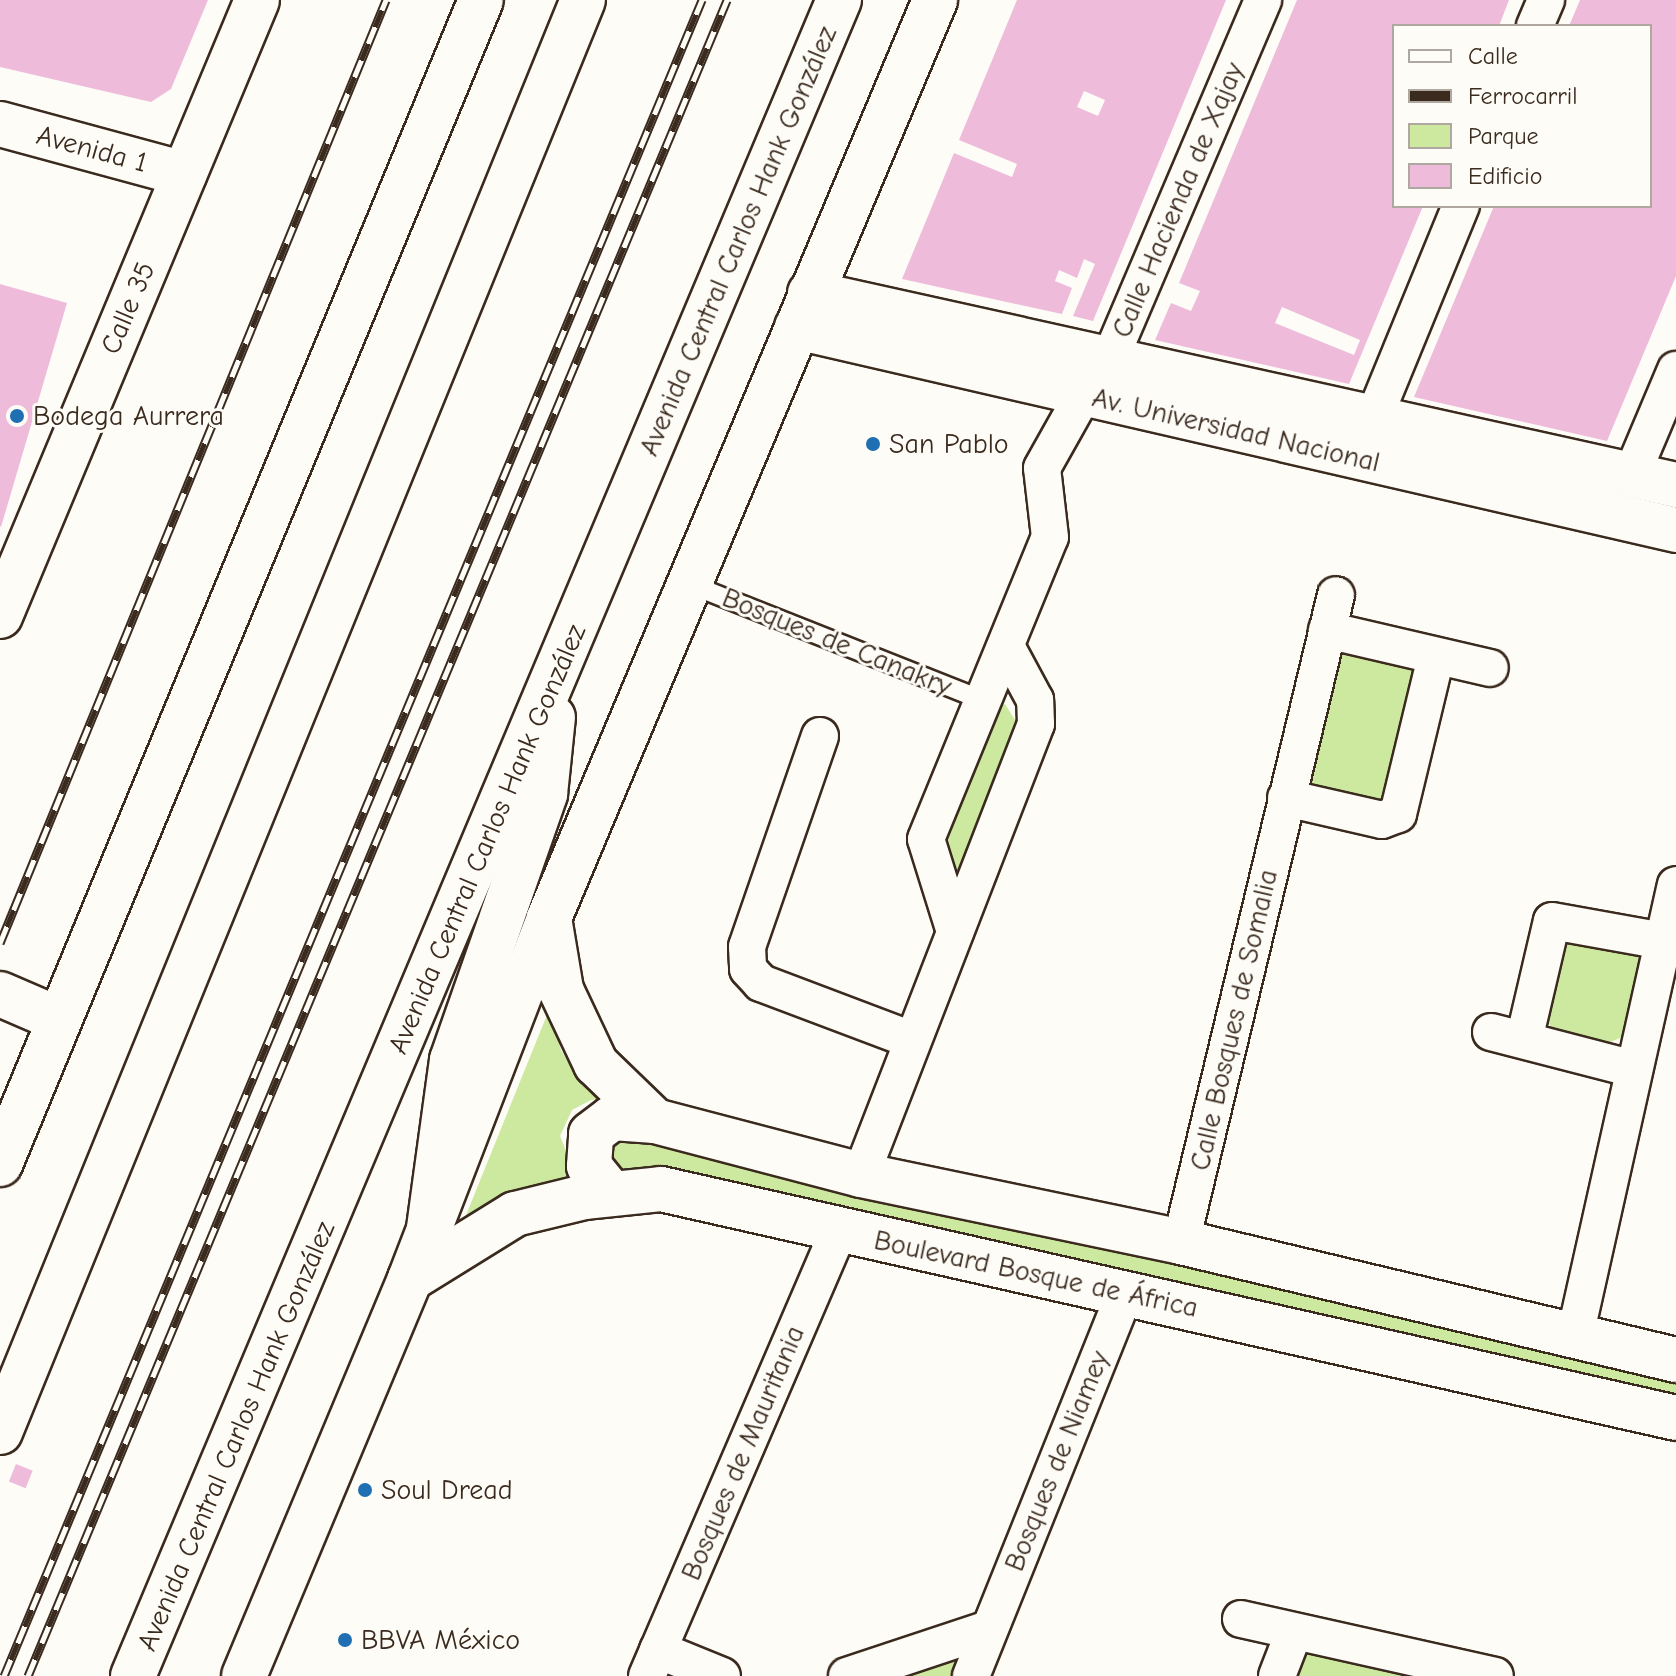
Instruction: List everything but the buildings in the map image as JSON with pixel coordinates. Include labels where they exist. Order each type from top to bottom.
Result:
[{"type":"main road","name":"Calle 35","points":[[0,616],[257,0]]},
{"type":"main road","points":[[0,1164],[481,0]]},
{"type":"main road","points":[[0,1432],[583,0]]},
{"type":"main road","name":"Avenida Central Carlos Hank González","points":[[133,1676],[839,0]]},
{"type":"main road","points":[[244,1676],[410,1279],[549,918],[692,585],[803,310],[935,0]]},
{"type":"main road","name":"Avenida 1","points":[[0,124],[184,174]]},
{"type":"main road","name":"Av. Universidad Nacional","points":[[803,310],[1110,359],[1676,485]]},
{"type":"main road","name":"Av. Universidad Nacional","points":[[803,310],[1083,395],[1676,530]]},
{"type":"main road","points":[[429,1228],[452,1060],[545,794],[554,735],[552,683]]},
{"type":"main road","points":[[549,918],[561,990],[596,1064],[655,1121]]},
{"type":"main road","points":[[0,994],[58,1019]]},
{"type":"main road","points":[[611,1193],[589,1166],[591,1134],[612,1118],[655,1121],[861,1175],[1181,1242],[1676,1360]]},
{"type":"main road","name":"Boulevard Bosque de África","points":[[410,1279],[515,1214],[611,1193],[661,1189],[1676,1418]]},
{"type":"street","name":"Calle Hacienda de Xajay","points":[[1083,395],[1110,359],[1263,0]]},
{"type":"street","points":[[1536,24],[1546,0]]},
{"type":"street","points":[[1358,459],[1460,208]]},
{"type":"street","points":[[1632,474],[1676,370]]},
{"type":"street","name":"Bosques de Canakry","points":[[955,932],[926,839],[1050,537],[1042,468],[1083,395]]},
{"type":"street","name":"Calle Bosques de Somalia","points":[[1181,1242],[1336,595]]},
{"type":"street","points":[[1327,630],[1490,668]]},
{"type":"street","points":[[861,1175],[1038,716],[1007,648]]},
{"type":"street","points":[[1286,798],[1382,820],[1398,814],[1436,657]]},
{"type":"street","points":[[820,736],[747,947],[748,969],[761,983],[912,1040]]},
{"type":"street","points":[[1575,1336],[1676,885]]},
{"type":"street","points":[[1634,1069],[1507,1036],[1552,921],[1564,919],[1663,941]]},
{"type":"street","name":"Bosques de Mauritania","points":[[653,1663],[839,1231]]},
{"type":"street","name":"Bosques de Niamey","points":[[971,1676],[1125,1292]]},
{"type":"street","points":[[1241,1619],[1495,1676]]},
{"type":"street","points":[[847,1676],[988,1629]]},
{"type":"street","points":[[1277,1676],[1294,1632]]},
{"type":"street","points":[[653,1663],[722,1676]]},
{"type":"lane","name":"Bosques de Canakry","points":[[692,585],[983,700]]},
{"type":"green space","points":[[1333,648],[1418,671],[1381,808],[1296,785]]},
{"type":"green space","points":[[1005,704],[1020,728],[965,875],[954,880],[936,858],[993,711]]},
{"type":"green space","points":[[1556,939],[1642,951],[1642,991],[1630,1034],[1598,1047],[1560,1041],[1544,1016]]},
{"type":"green space","points":[[549,1010],[561,1050],[574,1072],[619,1097],[591,1100],[572,1110],[560,1136],[568,1156],[567,1179],[508,1191],[460,1230]]},
{"type":"green space","points":[[610,1133],[1676,1377],[1676,1404],[611,1178]]},
{"type":"green space","points":[[1314,1651],[1430,1676],[1291,1676],[1295,1661]]},
{"type":"green space","points":[[958,1657],[951,1676],[901,1676]]},
{"type":"railway","points":[[0,943],[386,0]]},
{"type":"railway","points":[[4,1676],[702,0]]},
{"type":"railway","points":[[28,1676],[727,0]]},
{"type":"place","name":"Bodega Aurrera","points":[[17,416]]},
{"type":"place","name":"San Pablo","points":[[873,444]]},
{"type":"place","name":"Soul Dread","points":[[365,1490]]},
{"type":"place","name":"BBVA México","points":[[345,1640]]}]
